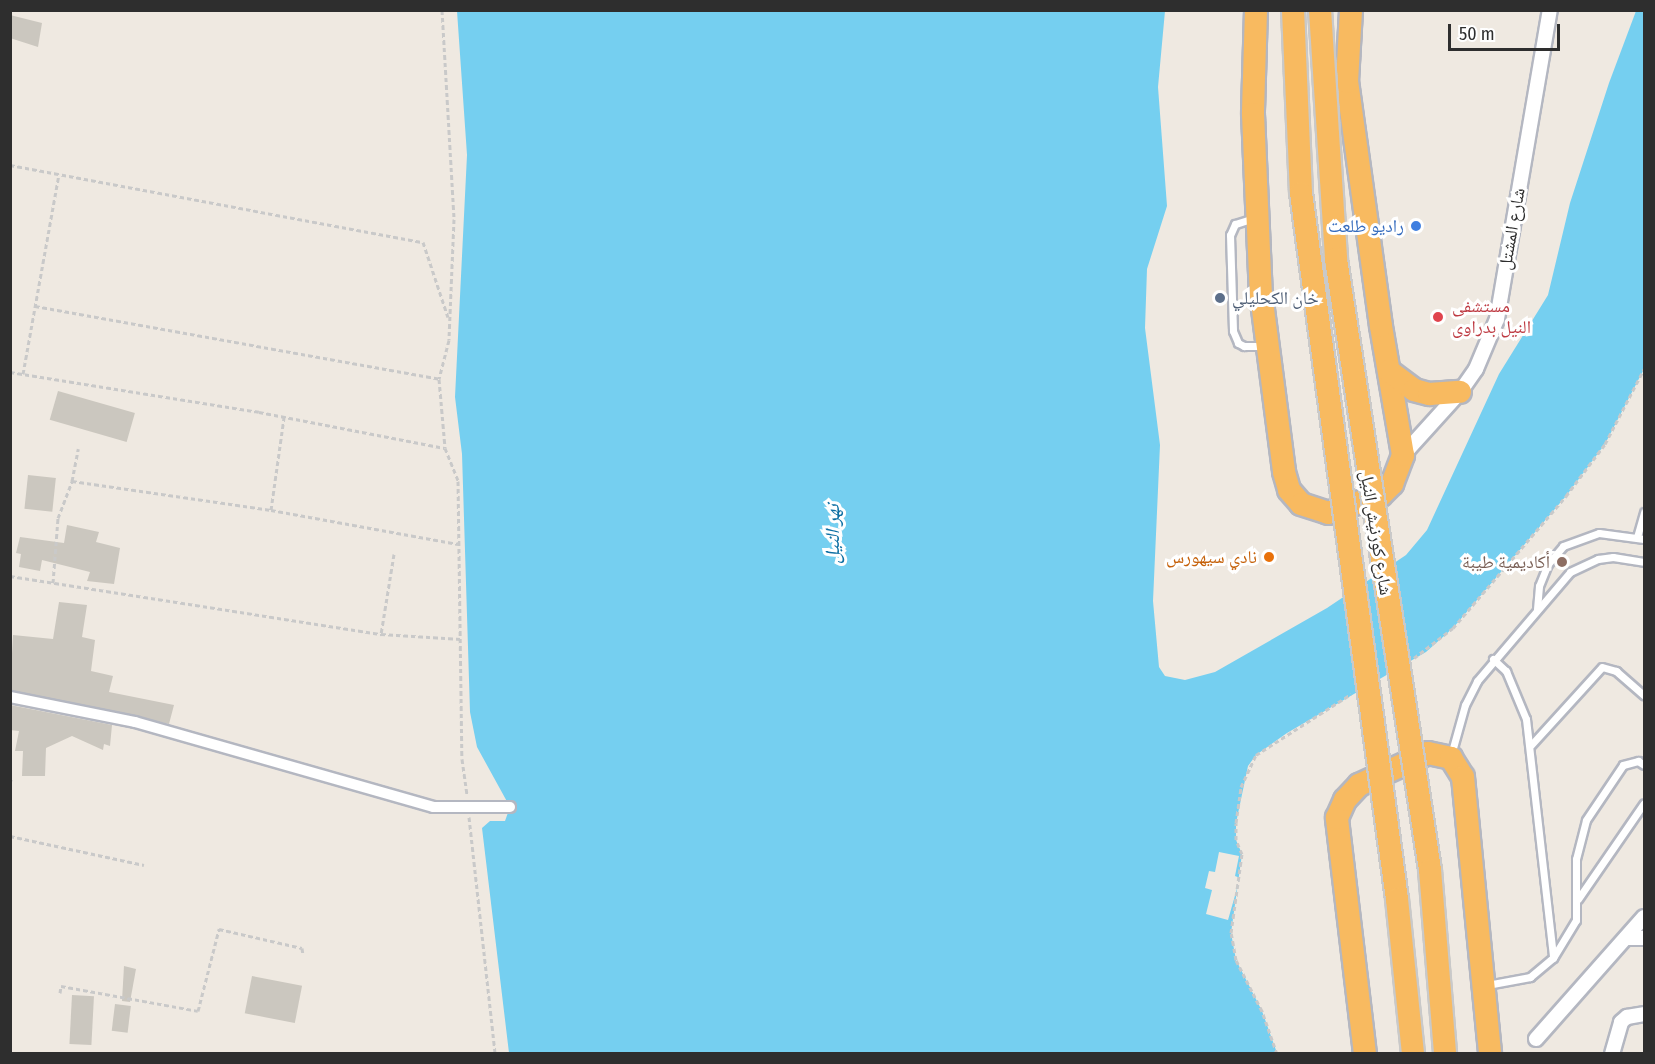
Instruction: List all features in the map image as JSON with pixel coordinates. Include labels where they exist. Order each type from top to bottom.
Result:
[{"type":"highway","points":[[1256,10],[1253,114],[1257,218],[1268,345],[1286,481],[1301,504],[1328,513],[1382,495],[1392,484],[1403,455],[1347,82],[1351,10]]},
{"type":"highway","name":"شارع كورنيش النيل","points":[[1293,10],[1301,193],[1395,887],[1413,1053]]},
{"type":"highway","name":"شارع كورنيش النيل","points":[[1320,10],[1335,259],[1430,870],[1445,1053]]},
{"type":"highway","points":[[1389,371],[1414,390],[1437,395],[1460,392]]},
{"type":"highway","points":[[1365,1053],[1337,818],[1345,800],[1359,785],[1428,753],[1451,758],[1463,777],[1490,1053]]},
{"type":"street","name":"شارع المشتل","points":[[1403,455],[1460,392],[1476,369],[1497,319],[1550,10]]},
{"type":"street","points":[[10,697],[135,722],[433,807],[510,807]]},
{"type":"street","points":[[1536,1039],[1644,917]]},
{"type":"street","points":[[1626,938],[1644,938]]},
{"type":"street","points":[[1612,1053],[1622,1022],[1640,1015]]},
{"type":"lane","points":[[1257,218],[1235,224],[1230,235],[1233,331],[1238,343],[1244,346],[1268,345]]},
{"type":"lane","points":[[1537,609],[1539,586],[1548,564],[1563,546],[1599,533],[1641,538],[1644,512]]},
{"type":"lane","points":[[1451,758],[1465,705],[1493,659],[1570,572],[1583,564],[1613,557],[1644,562]]},
{"type":"lane","points":[[1493,659],[1506,671],[1518,695],[1531,746],[1553,958]]},
{"type":"lane","points":[[1531,746],[1602,667],[1616,671],[1644,695]]},
{"type":"lane","points":[[1485,985],[1530,977],[1553,958],[1576,920],[1578,899],[1576,859],[1586,820],[1623,765],[1638,761],[1644,765]]},
{"type":"lane","points":[[1578,899],[1644,803]]},
{"type":"path","points":[[442,10],[454,219],[450,322],[439,379],[445,448],[458,481],[462,759],[495,1053]]},
{"type":"path","points":[[10,165],[423,242],[450,322]]},
{"type":"path","points":[[23,374],[59,174]]},
{"type":"path","points":[[36,306],[439,379]]},
{"type":"path","points":[[10,372],[284,417],[445,448]]},
{"type":"path","points":[[271,510],[284,417]]},
{"type":"path","points":[[53,583],[57,518],[72,481],[78,449]]},
{"type":"path","points":[[72,481],[271,510],[459,544]]},
{"type":"path","points":[[381,634],[394,554]]},
{"type":"path","points":[[10,576],[381,634],[461,639]]},
{"type":"path","points":[[10,783],[12,777]]},
{"type":"path","points":[[10,836],[144,865]]},
{"type":"path","points":[[60,993],[61,986],[198,1011],[219,929],[302,948],[303,955]]},
{"type":"water","name":"نهر النيل","points":[[457,11],[1165,11],[1158,87],[1167,206],[1147,269],[1145,328],[1160,445],[1153,601],[1159,667],[1165,676],[1185,680],[1215,672],[1327,608],[1406,555],[1427,530],[1499,374],[1548,295],[1570,203],[1609,83],[1636,11],[1644,11],[1644,369],[1605,444],[1566,496],[1453,628],[1426,652],[1287,733],[1256,755],[1248,766],[1236,823],[1236,840],[1242,854],[1231,933],[1236,960],[1262,1011],[1277,1053],[509,1053],[482,828],[490,821],[505,821],[510,807],[477,747],[470,712],[462,454],[455,397],[467,155]]},
{"type":"pier","points":[[1219,852],[1239,856],[1235,876],[1240,878],[1228,920],[1206,914],[1212,890],[1205,888],[1209,871],[1215,872]]},
{"type":"building","points":[[10,15],[42,23],[38,47],[10,38]]},
{"type":"building","points":[[58,391],[135,413],[127,442],[50,420]]},
{"type":"building","points":[[28,475],[56,478],[52,512],[24,509]]},
{"type":"building","points":[[67,525],[99,532],[96,542],[120,548],[114,584],[87,581],[90,572],[42,560],[40,571],[19,567],[21,554],[16,553],[20,537],[64,543]]},
{"type":"building","points":[[59,602],[87,605],[82,637],[95,640],[91,671],[113,676],[109,692],[174,705],[169,724],[10,690],[13,635],[53,639]]},
{"type":"building","points":[[10,705],[112,725],[110,746],[104,744],[103,750],[72,736],[46,748],[45,776],[22,776],[23,751],[15,751],[19,731],[10,730]]},
{"type":"building","points":[[124,966],[136,969],[130,1002],[122,1001]]},
{"type":"building","points":[[252,976],[302,986],[295,1023],[245,1013]]},
{"type":"building","points":[[72,995],[94,996],[91,1045],[69,1044]]},
{"type":"building","points":[[115,1004],[131,1006],[128,1033],[112,1031]]},
{"type":"place","name":"راديو طلعت","points":[[1416,226]]},
{"type":"place","name":"خان الكحليلي","points":[[1220,298]]},
{"type":"place","name":"مستشفى النيل بدراوى","points":[[1438,317]]},
{"type":"place","name":"نادي سيهورس","points":[[1269,557]]},
{"type":"place","name":"أكاديمية طيبة","points":[[1562,562]]}]
